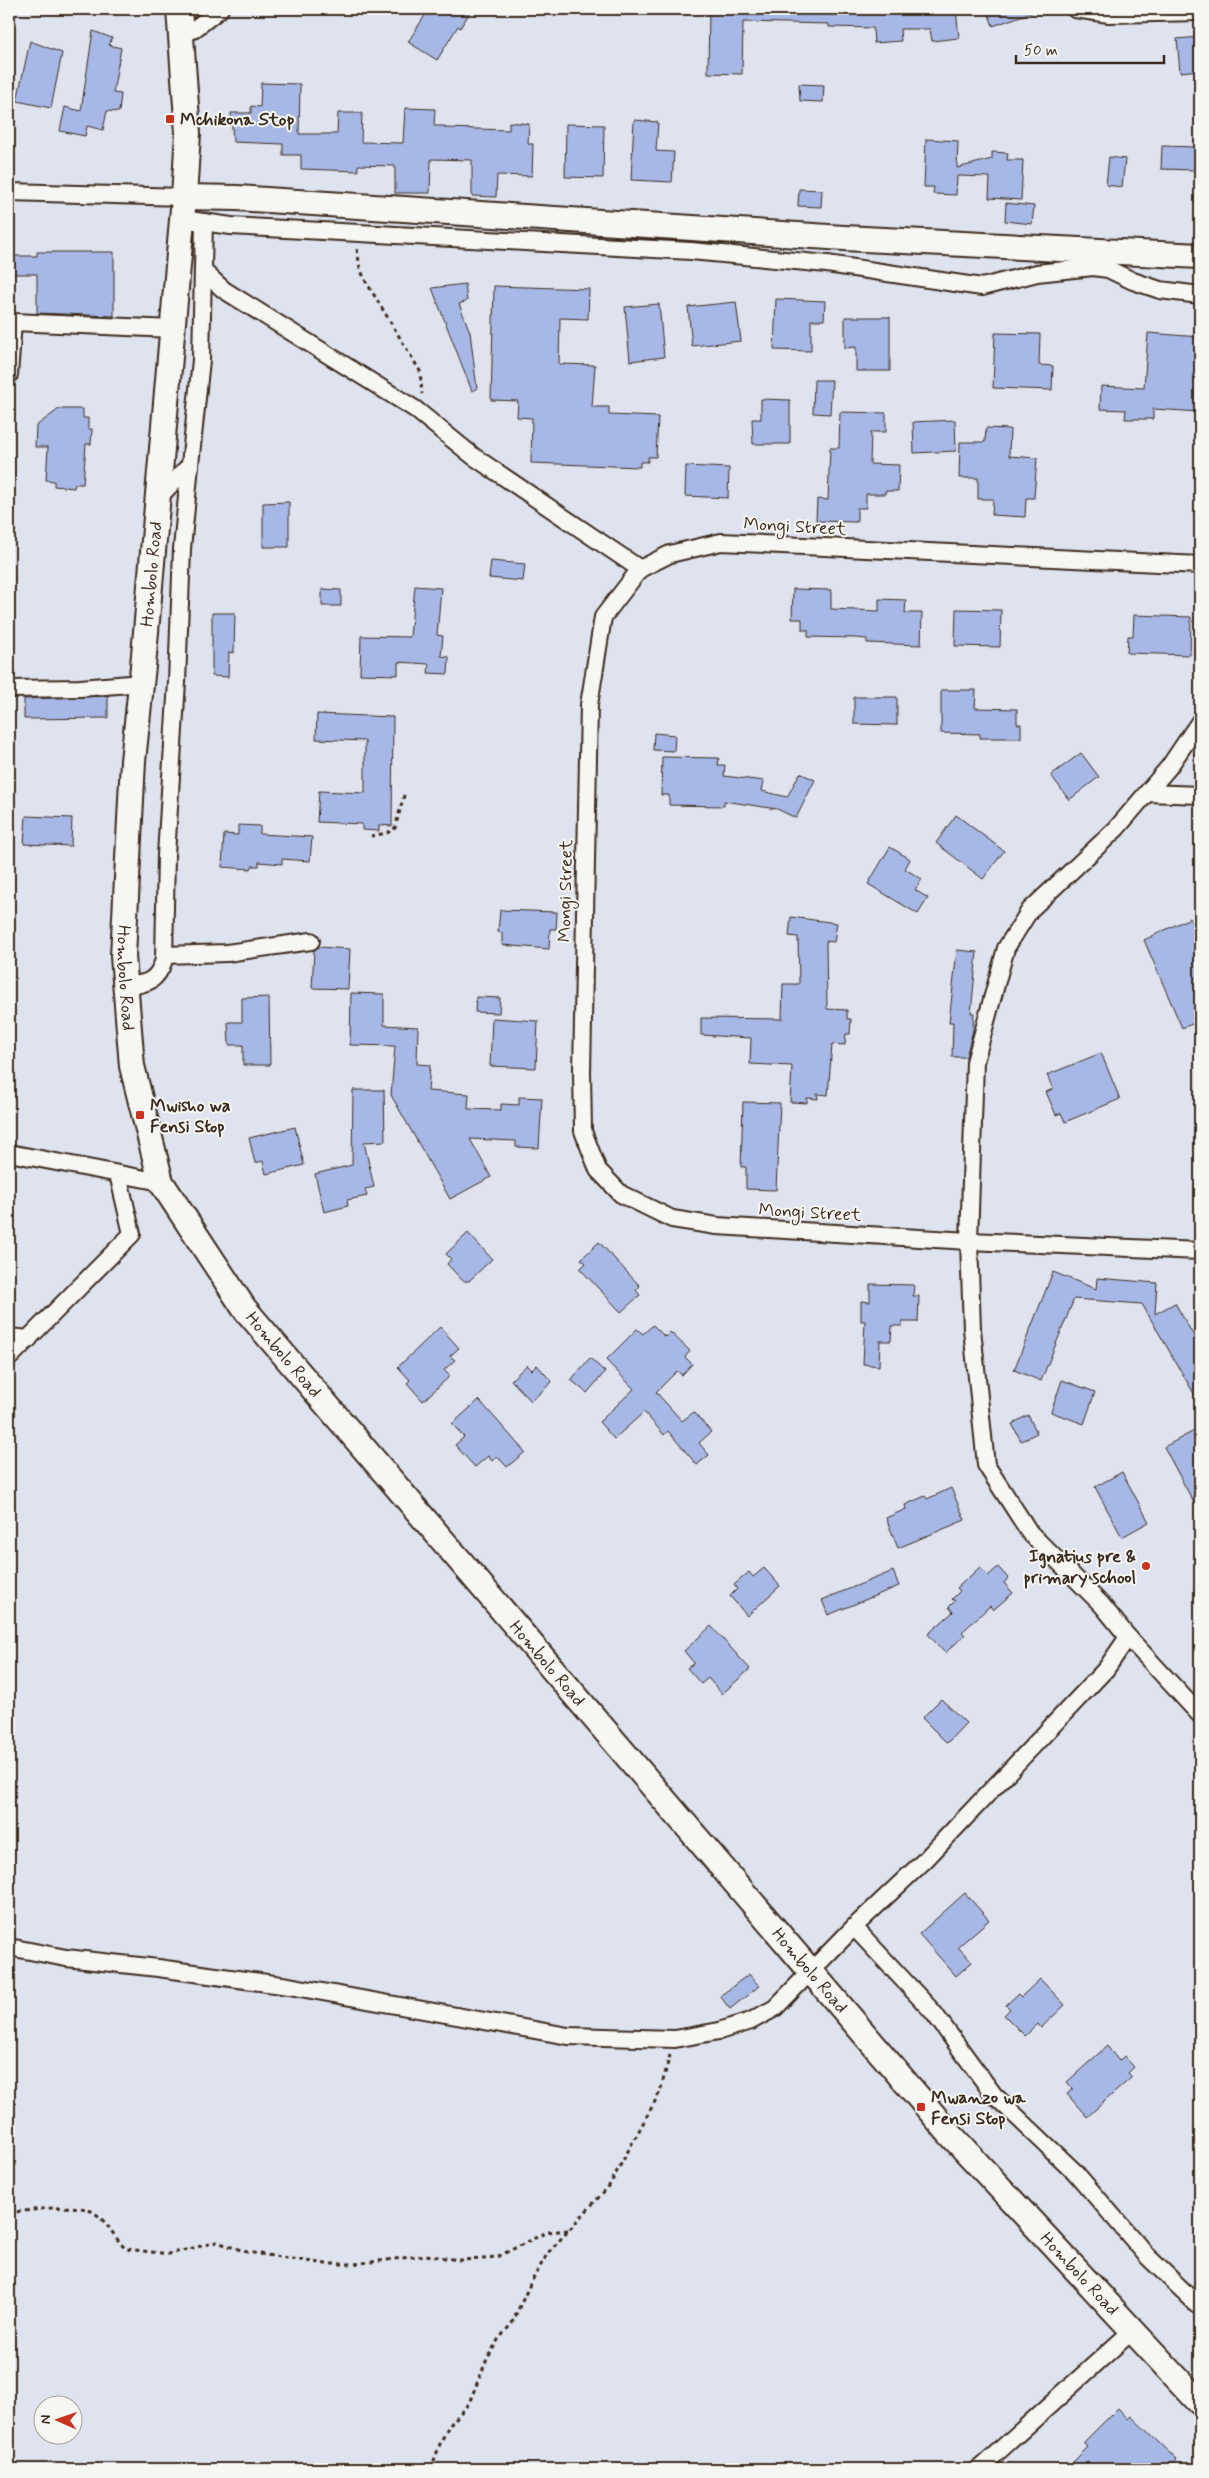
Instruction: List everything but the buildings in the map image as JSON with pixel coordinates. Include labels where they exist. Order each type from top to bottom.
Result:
[{"type":"street","points":[[179,17],[193,30],[220,9]]},
{"type":"street","points":[[1075,9],[1109,14],[1200,12]]},
{"type":"street","name":"Hombolo Road","points":[[179,17],[188,134],[190,213],[172,329],[128,843],[123,956],[132,1066],[161,1182],[244,1308],[950,2133],[1200,2403]]},
{"type":"street","points":[[9,192],[190,213],[231,226],[357,231],[691,252],[827,264],[982,287],[1037,273],[1093,267],[1108,269],[1133,281],[1160,290],[1200,295]]},
{"type":"street","points":[[190,213],[237,198],[844,238],[1200,256]]},
{"type":"street","points":[[126,986],[144,983],[153,979],[159,973],[164,955],[166,855],[177,682],[182,549],[201,360],[204,272],[190,213]]},
{"type":"street","points":[[204,272],[224,290],[415,410],[473,456],[640,569]]},
{"type":"street","points":[[9,375],[13,322],[172,329]]},
{"type":"street","points":[[158,498],[190,465]]},
{"type":"street","name":"Mongi Street","points":[[1200,565],[721,542],[670,554],[640,569],[603,617],[589,705],[582,1072],[583,1131],[598,1170],[621,1194],[672,1219],[717,1226],[969,1241],[1200,1251]]},
{"type":"street","points":[[9,689],[80,688],[142,683]]},
{"type":"street","points":[[1200,721],[1169,768],[1116,828],[1030,910],[1006,948],[975,1062],[969,1241],[972,1329],[986,1465],[1030,1533],[1102,1605],[1128,1637],[1200,1715]]},
{"type":"street","points":[[1147,793],[1200,795]]},
{"type":"street","points":[[164,955],[227,953],[312,941]]},
{"type":"street","points":[[9,1153],[161,1182]]},
{"type":"street","points":[[9,1358],[132,1234],[118,1174]]},
{"type":"street","points":[[9,1337],[29,1339]]},
{"type":"street","points":[[9,1947],[85,1961],[158,1968],[289,1986],[568,2036],[674,2039],[719,2031],[751,2021],[775,2008],[952,1831],[1106,1668],[1128,1637]]},
{"type":"street","points":[[854,1927],[932,2012],[994,2095],[1074,2172],[1148,2257],[1200,2307]]},
{"type":"street","points":[[983,2468],[1133,2330]]},
{"type":"path","points":[[357,231],[357,254],[362,274],[420,371],[422,400],[415,410]]},
{"type":"path","points":[[371,836],[387,833],[395,828],[405,792]]},
{"type":"path","points":[[431,2469],[441,2441],[450,2425],[469,2403],[487,2359],[498,2340],[512,2324],[530,2282],[548,2253],[609,2186],[660,2092],[674,2039]]},
{"type":"path","points":[[9,2212],[70,2207],[86,2209],[94,2212],[103,2220],[126,2249],[169,2254],[217,2242],[247,2252],[326,2264],[354,2264],[426,2255],[459,2260],[484,2259],[499,2256],[547,2232],[570,2230]]},
{"type":"place","name":"Mchikona Stop","points":[[170,119]]},
{"type":"place","name":"Mwisho wa Fensi Stop","points":[[140,1115]]},
{"type":"place","name":"Ignatius pre & primary school","points":[[1146,1566]]},
{"type":"place","name":"Mwanzo wa Fensi Stop","points":[[921,2107]]}]
